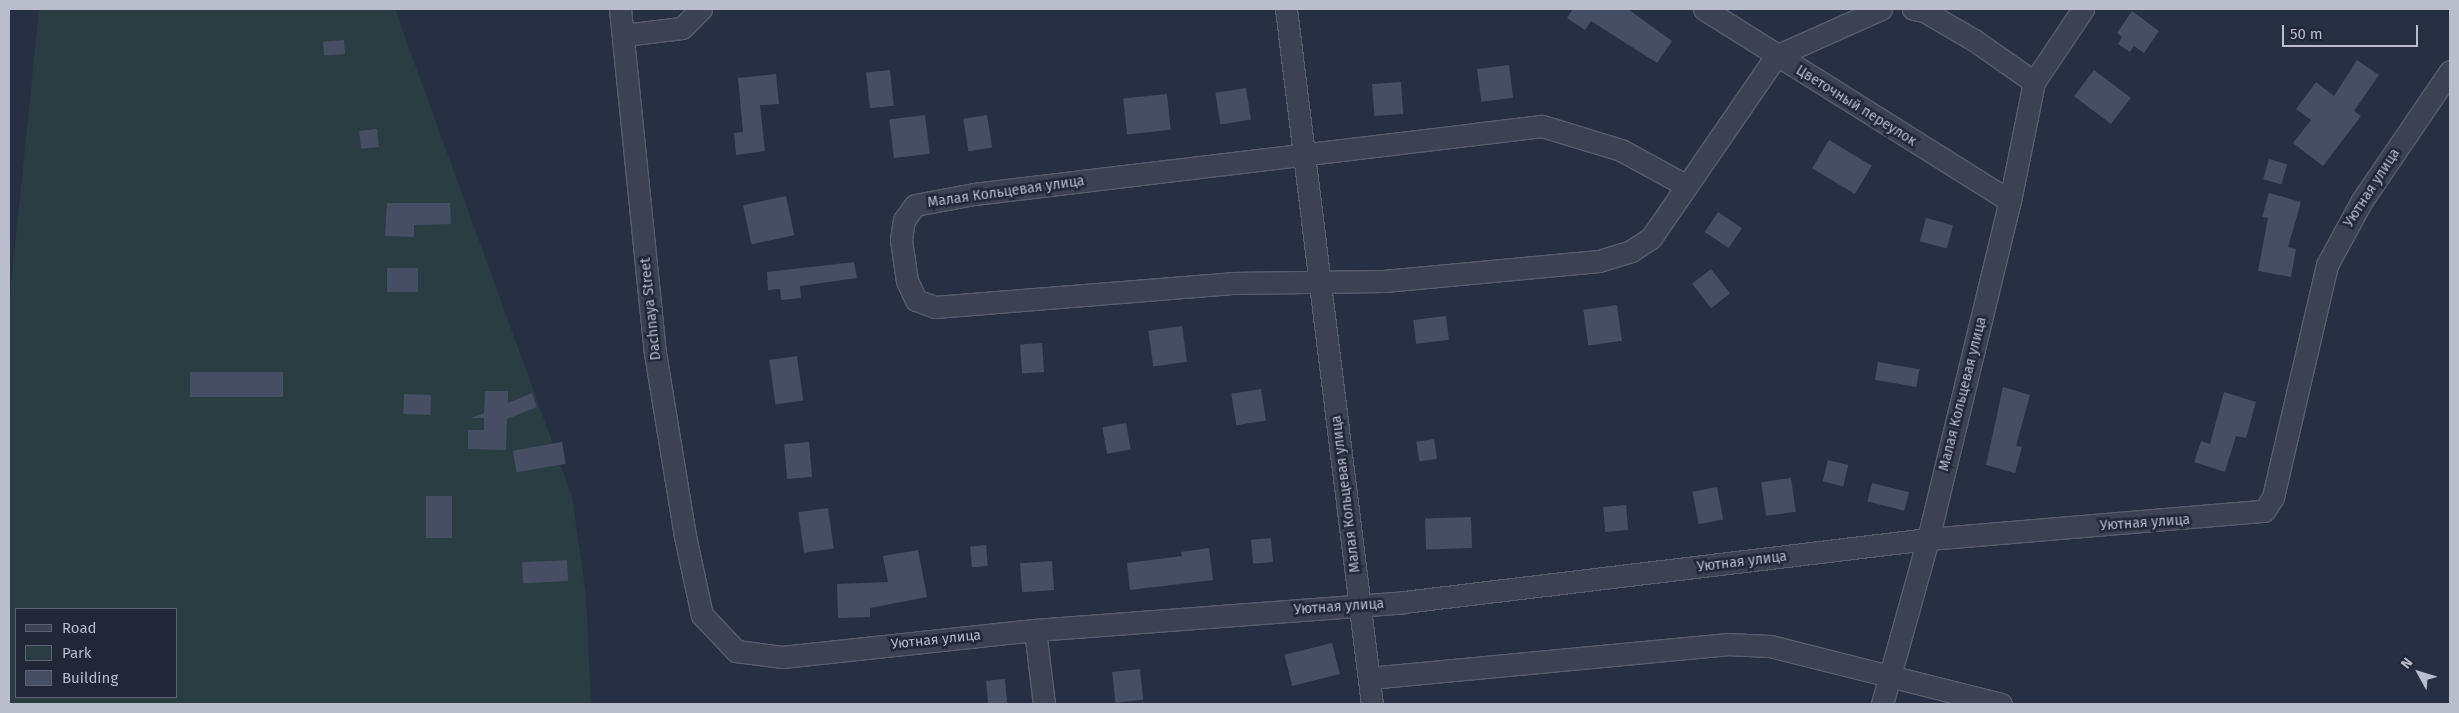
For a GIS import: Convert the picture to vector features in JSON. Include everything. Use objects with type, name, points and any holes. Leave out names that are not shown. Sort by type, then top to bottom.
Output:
[{"type":"street","name":"Dachnaya Street","points":[[620,9],[655,353],[685,536],[702,615],[736,651]]},
{"type":"street","points":[[624,35],[682,28],[701,9]]},
{"type":"street","name":"Малая Кольцевая улица","points":[[1286,9],[1372,704]]},
{"type":"street","name":"Цветочный переулок","points":[[1704,9],[1776,56],[2010,201]]},
{"type":"street","points":[[1776,56],[1881,9]]},
{"type":"street","points":[[1913,9],[1924,10],[1974,40],[2034,82]]},
{"type":"street","name":"Малая Кольцевая улица","points":[[1882,704],[1928,539],[2010,201],[2034,82],[2083,9]]},
{"type":"street","name":"Малая Кольцевая улица","points":[[1685,185],[1621,150],[1542,126],[915,205],[904,220],[901,240],[907,281],[916,300],[935,307],[1232,283],[1321,284],[1599,261],[1631,251],[1651,238],[1685,185],[1776,56]]},
{"type":"street","name":"Уютная улица","points":[[736,651],[782,657],[1035,630],[1359,606],[1928,539],[2264,511],[2273,497],[2326,265],[2361,202],[2450,71]]},
{"type":"street","points":[[1035,630],[1044,704]]},
{"type":"street","points":[[1368,678],[1726,644],[1770,646],[1888,678],[2001,704]]},
{"type":"green space","points":[[39,9],[395,9],[572,496],[586,594],[591,704],[9,704],[9,306]]},
{"type":"building","points":[[1573,9],[1628,9],[1672,41],[1657,63],[1591,21],[1585,30],[1567,18]]},
{"type":"building","points":[[2132,11],[2159,31],[2144,53],[2134,46],[2130,52],[2118,44],[2122,37],[2117,33]]},
{"type":"building","points":[[344,40],[345,54],[324,55],[323,41]]},
{"type":"building","points":[[2357,60],[2379,75],[2354,111],[2361,116],[2323,166],[2293,143],[2311,120],[2296,109],[2316,82],[2334,96]]},
{"type":"building","points":[[1509,65],[1513,98],[1481,102],[1477,69]]},
{"type":"building","points":[[890,70],[894,106],[870,108],[866,73]]},
{"type":"building","points":[[2094,70],[2131,98],[2111,124],[2074,96]]},
{"type":"building","points":[[776,74],[779,104],[760,105],[765,151],[736,155],[734,133],[743,132],[738,78]]},
{"type":"building","points":[[1401,82],[1403,114],[1374,116],[1372,84]]},
{"type":"building","points":[[1246,88],[1251,120],[1220,124],[1215,93]]},
{"type":"building","points":[[1167,94],[1171,130],[1127,134],[1123,99]]},
{"type":"building","points":[[925,115],[930,154],[894,158],[889,119]]},
{"type":"building","points":[[987,115],[992,148],[968,151],[963,119]]},
{"type":"building","points":[[377,129],[379,147],[361,149],[359,131]]},
{"type":"building","points":[[1829,140],[1872,166],[1855,194],[1812,168]]},
{"type":"building","points":[[2269,159],[2287,164],[2281,184],[2263,179]]},
{"type":"building","points":[[2269,193],[2301,202],[2288,247],[2296,249],[2291,277],[2258,271],[2268,218],[2262,217]]},
{"type":"building","points":[[786,196],[794,235],[751,244],[743,205]]},
{"type":"building","points":[[387,203],[450,203],[451,224],[414,225],[414,237],[385,236]]},
{"type":"building","points":[[1718,212],[1742,228],[1729,248],[1705,232]]},
{"type":"building","points":[[1926,218],[1953,225],[1947,248],[1920,241]]},
{"type":"building","points":[[854,262],[857,278],[800,286],[801,298],[781,300],[780,289],[768,290],[767,272]]},
{"type":"building","points":[[387,268],[418,268],[418,292],[387,292]]},
{"type":"building","points":[[1711,269],[1730,293],[1711,308],[1692,284]]},
{"type":"building","points":[[1617,305],[1622,341],[1588,345],[1583,310]]},
{"type":"building","points":[[1446,316],[1449,340],[1416,344],[1413,320]]},
{"type":"building","points":[[1182,326],[1187,362],[1153,366],[1148,331]]},
{"type":"building","points":[[1042,343],[1044,372],[1022,373],[1020,345]]},
{"type":"building","points":[[797,356],[803,401],[776,404],[769,360]]},
{"type":"building","points":[[1878,362],[1919,369],[1916,387],[1875,380]]},
{"type":"building","points":[[190,372],[283,372],[283,397],[190,397]]},
{"type":"building","points":[[2003,387],[2030,395],[2016,446],[2022,447],[2015,473],[1986,465]]},
{"type":"building","points":[[1261,389],[1266,421],[1236,425],[1231,394]]},
{"type":"building","points":[[485,391],[508,391],[508,403],[532,393],[537,407],[507,419],[506,450],[468,449],[468,430],[484,430],[484,418],[471,418],[484,413]]},
{"type":"building","points":[[2224,392],[2256,402],[2246,438],[2236,436],[2225,472],[2194,462],[2201,441],[2210,444]]},
{"type":"building","points":[[404,394],[431,395],[430,415],[403,414]]},
{"type":"building","points":[[1126,423],[1131,450],[1107,454],[1102,427]]},
{"type":"building","points":[[1434,439],[1437,459],[1419,462],[1416,442]]},
{"type":"building","points":[[562,442],[566,464],[517,472],[513,451]]},
{"type":"building","points":[[809,442],[812,477],[787,479],[784,444]]},
{"type":"building","points":[[1828,460],[1848,465],[1843,486],[1823,481]]},
{"type":"building","points":[[1791,478],[1796,512],[1766,516],[1761,482]]},
{"type":"building","points":[[1872,483],[1909,492],[1904,511],[1867,501]]},
{"type":"building","points":[[1717,487],[1723,519],[1699,524],[1692,492]]},
{"type":"building","points":[[426,496],[452,496],[452,538],[426,538]]},
{"type":"building","points":[[1626,505],[1628,530],[1605,532],[1603,507]]},
{"type":"building","points":[[828,508],[834,549],[804,553],[798,512]]},
{"type":"building","points":[[1471,517],[1472,548],[1426,550],[1425,519]]},
{"type":"building","points":[[1271,538],[1273,562],[1253,564],[1251,540]]},
{"type":"building","points":[[986,545],[988,566],[972,567],[970,546]]},
{"type":"building","points":[[1209,548],[1213,580],[1130,590],[1127,563],[1182,556],[1181,552]]},
{"type":"building","points":[[918,550],[927,597],[870,608],[870,617],[838,618],[837,584],[888,582],[883,556]]},
{"type":"building","points":[[567,560],[568,581],[523,583],[522,562]]},
{"type":"building","points":[[1052,561],[1054,590],[1022,592],[1020,563]]},
{"type":"building","points":[[1332,643],[1340,674],[1292,686],[1284,655]]},
{"type":"building","points":[[1140,669],[1143,700],[1115,703],[1112,672]]},
{"type":"building","points":[[1005,679],[1007,704],[988,704],[986,681]]}]
